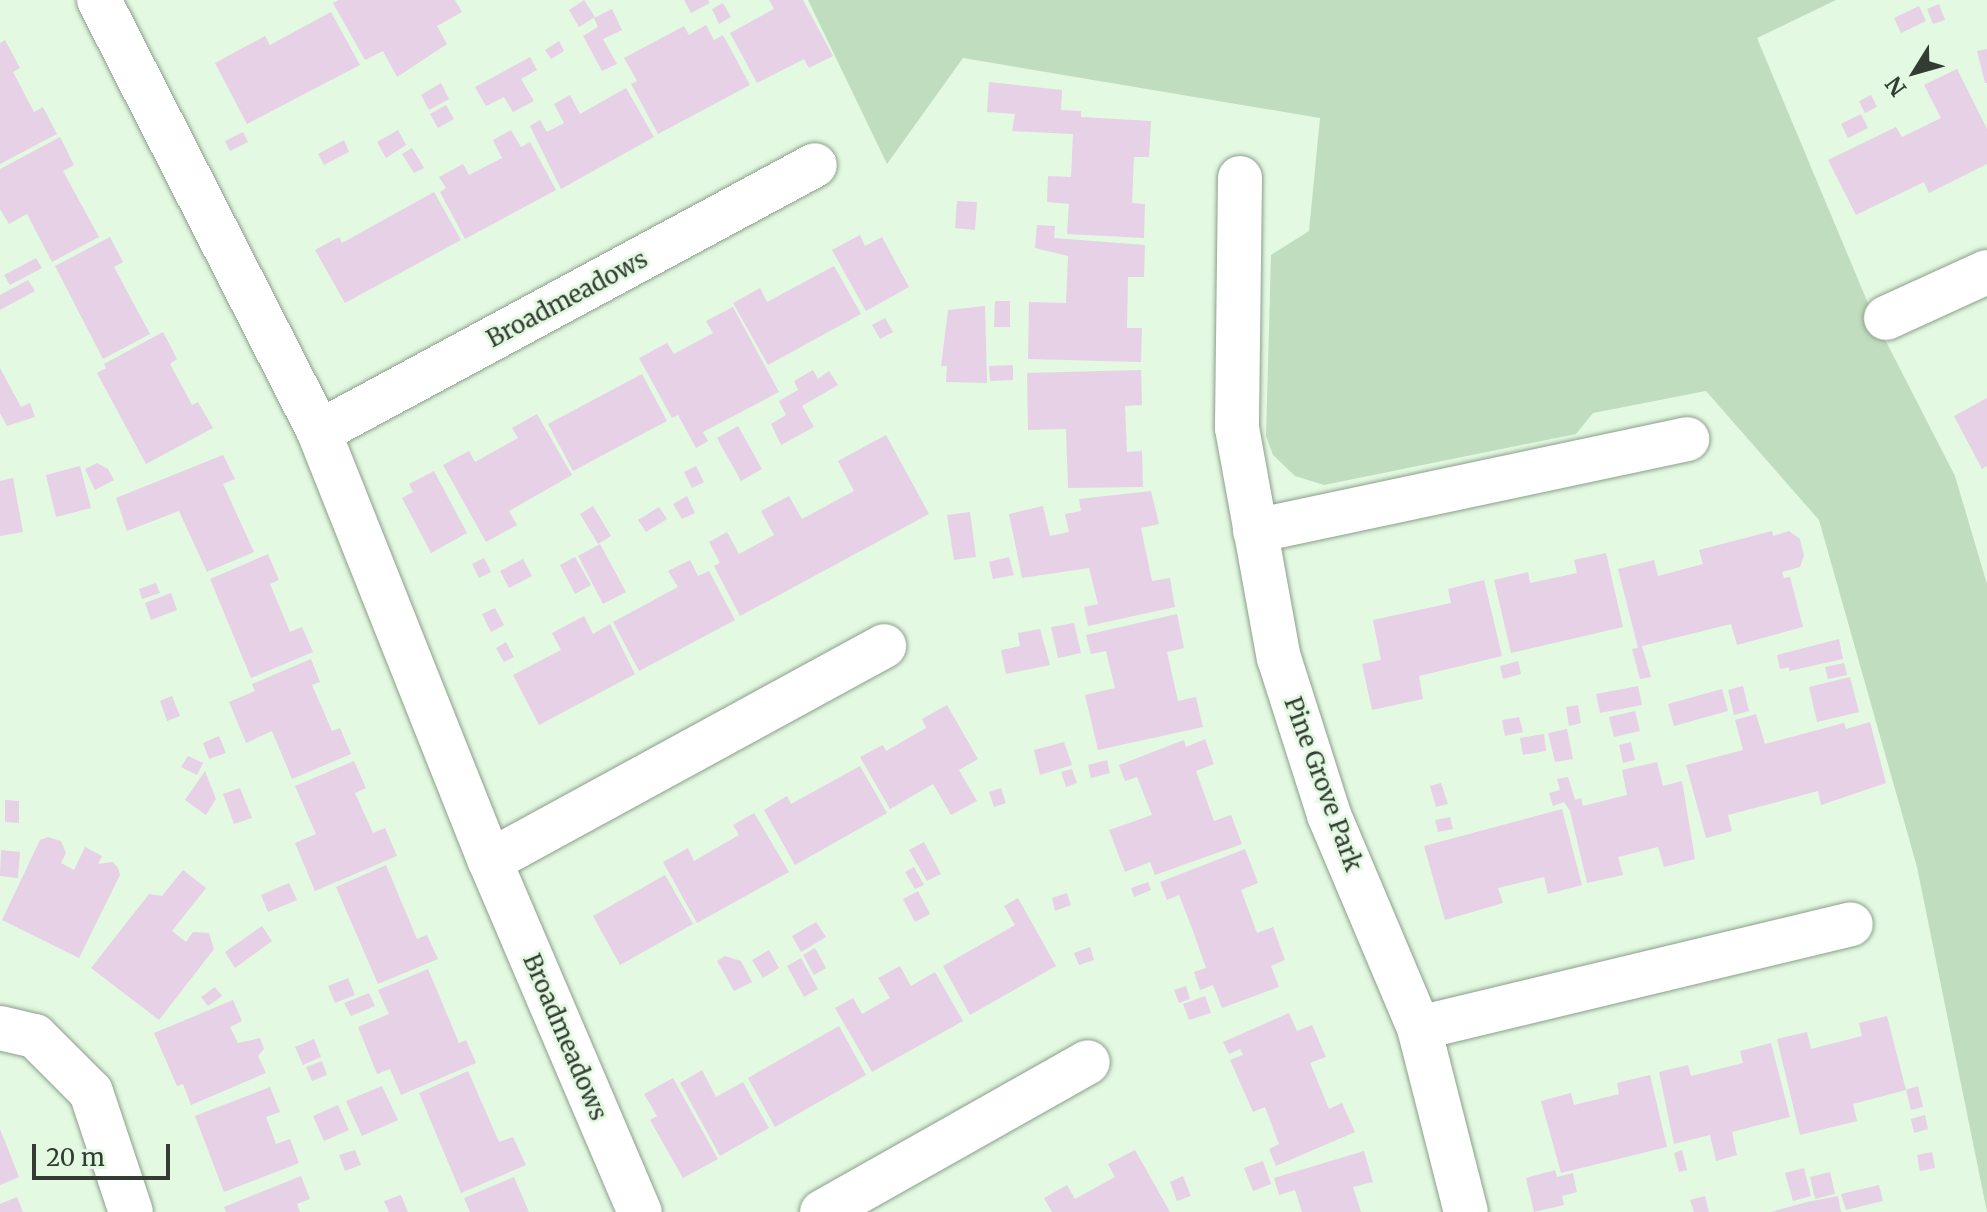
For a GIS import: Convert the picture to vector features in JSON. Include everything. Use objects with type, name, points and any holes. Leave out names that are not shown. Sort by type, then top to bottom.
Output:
[{"type":"street","name":"Broadmeadows","points":[[105,2],[319,432],[490,861],[640,1212]]},
{"type":"street","name":"Broadmeadows","points":[[319,432],[815,165]]},
{"type":"street","name":"Pine Grove Park","points":[[1240,178],[1237,428],[1279,658],[1329,815],[1419,1028],[1466,1212]]},
{"type":"street","points":[[1886,318],[1987,272]]},
{"type":"street","points":[[1255,531],[1687,439]]},
{"type":"street","points":[[490,861],[884,646]]},
{"type":"street","points":[[1419,1028],[1851,924]]},
{"type":"street","points":[[0,1028],[35,1036],[91,1092],[131,1212]]},
{"type":"street","points":[[822,1212],[1088,1062]]},
{"type":"green space","points":[[808,0],[1836,0],[1757,38],[1875,320],[1955,476],[1987,584],[1987,1212],[1917,867],[1819,520],[1706,391],[1593,413],[1576,434],[1324,485],[1295,476],[1273,455],[1266,436],[1271,255],[1309,231],[1320,118],[963,58],[887,164]]},
{"type":"building","points":[[338,0],[455,0],[462,12],[437,26],[447,44],[397,77],[383,51],[365,60],[333,3]]},
{"type":"building","points":[[584,0],[595,17],[579,27],[569,10]]},
{"type":"building","points":[[684,0],[708,0],[710,3],[691,13]]},
{"type":"building","points":[[769,0],[803,0],[833,56],[809,68],[804,59],[757,83],[730,33],[774,9]]},
{"type":"building","points":[[723,3],[731,17],[719,24],[712,9]]},
{"type":"building","points":[[1939,4],[1945,20],[1933,24],[1927,9]]},
{"type":"building","points":[[1919,6],[1926,21],[1901,33],[1894,18]]},
{"type":"building","points":[[612,9],[622,30],[603,39],[617,64],[602,71],[583,36],[598,27],[594,18]]},
{"type":"building","points":[[331,12],[360,65],[247,124],[215,63],[265,36],[270,45]]},
{"type":"building","points":[[706,25],[714,40],[723,35],[750,85],[658,134],[631,84],[637,81],[624,58],[684,26],[689,35]]},
{"type":"building","points":[[5,40],[20,68],[13,72],[34,112],[43,107],[57,134],[0,164],[0,43]]},
{"type":"building","points":[[559,41],[564,51],[551,59],[545,50]]},
{"type":"building","points":[[1987,49],[1987,83],[1985,83],[1977,51]]},
{"type":"building","points":[[530,57],[537,70],[521,79],[534,101],[513,112],[504,97],[486,106],[475,87]]},
{"type":"building","points":[[1957,69],[1987,129],[1987,164],[1929,193],[1924,182],[1856,215],[1828,160],[1896,127],[1902,137],[1941,118],[1924,85]]},
{"type":"building","points":[[989,82],[1062,90],[1061,110],[1081,111],[1081,117],[1151,121],[1149,157],[1134,157],[1132,203],[1145,204],[1144,238],[1067,234],[1069,204],[1047,202],[1048,176],[1071,177],[1073,134],[1012,131],[1015,114],[987,112]]},
{"type":"building","points":[[441,83],[449,99],[429,110],[421,95]]},
{"type":"building","points":[[626,88],[654,137],[561,189],[530,126],[540,120],[547,132],[564,123],[554,104],[570,95],[580,114]]},
{"type":"building","points":[[1871,95],[1877,107],[1865,113],[1859,101]]},
{"type":"building","points":[[446,105],[454,119],[438,128],[430,114]]},
{"type":"building","points":[[1861,114],[1868,128],[1848,138],[1841,124]]},
{"type":"building","points":[[398,130],[406,145],[386,158],[377,142]]},
{"type":"building","points":[[511,130],[521,147],[530,142],[556,190],[465,239],[440,192],[446,188],[439,177],[463,164],[469,175],[502,158],[493,140]]},
{"type":"building","points":[[243,132],[248,142],[230,151],[225,141]]},
{"type":"building","points":[[60,137],[74,165],[63,171],[99,237],[52,262],[27,214],[9,224],[0,209],[0,169]]},
{"type":"building","points":[[344,140],[349,152],[324,165],[318,154]]},
{"type":"building","points":[[412,148],[424,168],[414,173],[402,154]]},
{"type":"building","points":[[434,192],[461,240],[345,303],[315,250],[339,237],[342,243]]},
{"type":"building","points":[[957,201],[977,202],[975,230],[955,228]]},
{"type":"building","points":[[1037,225],[1055,226],[1054,238],[1145,245],[1144,277],[1128,277],[1127,328],[1142,328],[1141,362],[1028,359],[1029,302],[1066,303],[1068,256],[1035,248]]},
{"type":"building","points":[[860,235],[865,246],[882,237],[909,287],[866,311],[832,250]]},
{"type":"building","points":[[110,237],[123,262],[114,267],[150,334],[103,359],[55,266]]},
{"type":"building","points":[[36,258],[42,268],[10,285],[4,275]]},
{"type":"building","points":[[834,266],[861,314],[768,365],[733,303],[760,288],[767,302]]},
{"type":"building","points":[[28,280],[35,291],[0,310],[0,295]]},
{"type":"building","points":[[995,301],[1010,301],[1010,327],[994,327]]},
{"type":"building","points":[[985,306],[987,383],[946,382],[947,366],[941,366],[948,310]]},
{"type":"building","points":[[733,307],[779,392],[703,432],[708,441],[696,448],[678,415],[672,418],[639,358],[667,343],[674,354],[713,333],[706,321]]},
{"type":"building","points":[[885,318],[893,332],[880,339],[872,325]]},
{"type":"building","points":[[163,332],[177,359],[170,364],[192,405],[198,402],[213,428],[146,464],[97,373],[106,368],[104,364]]},
{"type":"building","points":[[1013,365],[1013,380],[990,381],[989,366]]},
{"type":"building","points":[[0,368],[21,407],[30,403],[35,417],[7,426],[0,413]]},
{"type":"building","points":[[813,370],[818,379],[829,371],[838,385],[802,406],[814,427],[781,445],[771,424],[786,415],[779,401],[798,390],[794,381]]},
{"type":"building","points":[[1141,370],[1142,405],[1125,406],[1127,452],[1142,451],[1143,487],[1068,488],[1066,429],[1028,430],[1027,373]]},
{"type":"building","points":[[642,374],[667,421],[573,471],[548,424]]},
{"type":"building","points":[[1987,398],[1987,466],[1982,469],[1954,416]]},
{"type":"building","points":[[537,414],[572,475],[509,511],[517,525],[486,542],[443,465],[469,451],[475,462],[518,438],[512,428]]},
{"type":"building","points":[[738,426],[762,469],[741,481],[717,438]]},
{"type":"building","points":[[886,435],[929,514],[740,616],[714,566],[720,563],[709,542],[727,532],[739,554],[774,535],[761,511],[789,496],[802,519],[854,491],[838,461]]},
{"type":"building","points":[[223,455],[235,479],[223,484],[254,552],[207,572],[179,511],[127,531],[116,498]]},
{"type":"building","points":[[97,463],[108,469],[114,480],[95,490],[85,469]]},
{"type":"building","points":[[80,466],[91,508],[56,517],[46,475]]},
{"type":"building","points":[[696,466],[704,482],[692,488],[684,472]]},
{"type":"building","points":[[434,471],[467,533],[431,553],[402,498],[413,492],[409,484]]},
{"type":"building","points":[[13,478],[23,532],[0,536],[0,481]]},
{"type":"building","points":[[1151,491],[1159,524],[1141,528],[1152,581],[1170,578],[1175,607],[1088,626],[1084,607],[1098,604],[1089,568],[1022,578],[1009,514],[1043,506],[1050,536],[1069,532],[1065,514],[1081,511],[1079,499]]},
{"type":"building","points":[[687,496],[695,513],[682,519],[673,504]]},
{"type":"building","points":[[593,506],[611,536],[598,544],[580,514]]},
{"type":"building","points":[[659,507],[667,519],[646,532],[638,520]]},
{"type":"building","points":[[970,512],[976,557],[954,560],[947,515]]},
{"type":"building","points":[[1772,531],[1773,536],[1789,531],[1800,539],[1804,556],[1800,567],[1782,572],[1784,578],[1790,577],[1803,627],[1737,645],[1731,624],[1642,646],[1651,677],[1640,679],[1632,649],[1638,648],[1618,569],[1654,560],[1658,576],[1703,564],[1699,550]]},
{"type":"building","points":[[600,544],[626,592],[603,604],[578,556]]},
{"type":"building","points":[[1606,553],[1623,627],[1511,653],[1494,580],[1528,572],[1530,583],[1577,573],[1574,560]]},
{"type":"building","points":[[268,554],[279,580],[270,584],[290,632],[302,627],[313,652],[251,678],[210,579]]},
{"type":"building","points":[[575,557],[591,585],[575,594],[560,565]]},
{"type":"building","points":[[1009,557],[1014,575],[993,579],[989,562]]},
{"type":"building","points":[[484,558],[491,572],[479,578],[472,564]]},
{"type":"building","points":[[523,559],[532,576],[509,588],[500,571]]},
{"type":"building","points":[[690,560],[698,576],[709,571],[735,620],[639,671],[613,622],[678,587],[668,571]]},
{"type":"building","points":[[1484,580],[1502,656],[1419,676],[1423,699],[1372,710],[1362,664],[1381,660],[1373,620],[1451,603],[1448,589]]},
{"type":"building","points":[[156,583],[160,593],[142,599],[139,589]]},
{"type":"building","points":[[171,593],[177,610],[151,620],[145,603]]},
{"type":"building","points":[[495,608],[504,625],[491,632],[482,614]]},
{"type":"building","points":[[1177,614],[1184,648],[1167,652],[1178,701],[1196,697],[1203,727],[1098,750],[1085,695],[1115,688],[1106,651],[1091,654],[1086,635]]},
{"type":"building","points":[[584,616],[593,634],[610,624],[635,674],[539,725],[513,675],[561,650],[552,633]]},
{"type":"building","points":[[1074,623],[1081,653],[1058,658],[1051,627]]},
{"type":"building","points":[[1040,629],[1050,665],[1006,674],[1001,650],[1020,646],[1018,633]]},
{"type":"building","points":[[1839,639],[1843,659],[1789,671],[1789,667],[1780,669],[1777,655]]},
{"type":"building","points":[[506,642],[514,657],[504,662],[496,648]]},
{"type":"building","points":[[311,659],[320,682],[312,685],[332,731],[340,728],[351,754],[292,779],[272,731],[246,743],[229,702],[255,691],[252,684]]},
{"type":"building","points":[[1518,661],[1521,674],[1503,679],[1500,666]]},
{"type":"building","points":[[1844,663],[1847,675],[1828,679],[1825,667]]},
{"type":"building","points":[[1850,677],[1859,712],[1817,722],[1809,687]]},
{"type":"building","points":[[1638,686],[1642,705],[1600,713],[1596,694]]},
{"type":"building","points":[[1743,686],[1749,711],[1734,715],[1728,690]]},
{"type":"building","points":[[1722,689],[1728,711],[1674,726],[1668,704]]},
{"type":"building","points":[[172,696],[180,716],[167,721],[160,701]]},
{"type":"building","points":[[947,705],[978,759],[959,770],[977,801],[951,815],[933,784],[890,809],[860,757],[883,745],[886,751],[926,728],[922,719]]},
{"type":"building","points":[[1578,705],[1581,723],[1569,726],[1566,707]]},
{"type":"building","points":[[1635,711],[1640,731],[1614,737],[1609,717]]},
{"type":"building","points":[[1756,714],[1765,744],[1844,723],[1846,729],[1870,722],[1886,783],[1821,805],[1818,791],[1728,815],[1732,831],[1706,838],[1686,765],[1743,750],[1735,720]]},
{"type":"building","points":[[1519,717],[1523,732],[1505,736],[1502,720]]},
{"type":"building","points":[[1567,729],[1573,759],[1555,762],[1548,733]]},
{"type":"building","points":[[1544,734],[1546,751],[1523,755],[1520,738]]},
{"type":"building","points":[[219,736],[226,753],[209,759],[203,743]]},
{"type":"building","points":[[1205,739],[1214,764],[1196,771],[1214,821],[1231,815],[1242,844],[1155,875],[1150,862],[1125,872],[1109,830],[1152,815],[1137,777],[1125,781],[1119,765],[1184,740],[1186,747]]},
{"type":"building","points":[[1064,742],[1072,765],[1040,775],[1034,750]]},
{"type":"building","points":[[1631,742],[1635,760],[1623,763],[1619,745]]},
{"type":"building","points":[[188,756],[203,763],[197,775],[181,767]]},
{"type":"building","points":[[1107,760],[1110,773],[1091,778],[1088,765]]},
{"type":"building","points":[[354,761],[366,788],[355,793],[373,833],[385,828],[397,856],[315,891],[295,843],[316,834],[295,786]]},
{"type":"building","points":[[1657,762],[1663,786],[1682,781],[1695,859],[1664,867],[1658,847],[1618,857],[1623,875],[1587,883],[1570,811],[1564,802],[1553,806],[1549,793],[1560,790],[1557,779],[1568,777],[1575,800],[1581,798],[1583,806],[1627,795],[1622,770]]},
{"type":"building","points":[[860,766],[887,813],[795,865],[764,810],[787,796],[791,804]]},
{"type":"building","points":[[1072,769],[1077,783],[1066,787],[1061,772]]},
{"type":"building","points":[[205,771],[216,799],[206,815],[185,800]]},
{"type":"building","points":[[1441,783],[1448,804],[1436,807],[1430,786]]},
{"type":"building","points":[[240,788],[252,818],[234,824],[223,794]]},
{"type":"building","points":[[1001,788],[1006,803],[994,807],[989,792]]},
{"type":"building","points":[[5,800],[19,801],[19,823],[5,822]]},
{"type":"building","points":[[1562,809],[1582,885],[1548,894],[1544,877],[1498,888],[1503,903],[1445,920],[1424,846]]},
{"type":"building","points":[[754,813],[789,872],[697,923],[663,862],[688,848],[694,861],[739,835],[733,825]]},
{"type":"building","points":[[1450,817],[1453,829],[1438,832],[1435,820]]},
{"type":"building","points":[[48,837],[61,841],[66,853],[61,863],[74,870],[85,847],[102,856],[98,864],[113,862],[120,875],[79,958],[2,920],[40,840]]},
{"type":"building","points":[[924,842],[941,874],[927,881],[909,850]]},
{"type":"building","points":[[1245,849],[1258,883],[1241,890],[1257,933],[1273,927],[1285,960],[1271,966],[1279,987],[1222,1008],[1213,985],[1200,990],[1194,972],[1206,968],[1193,931],[1179,895],[1167,900],[1160,882]]},
{"type":"building","points":[[1,850],[20,852],[18,878],[0,876]]},
{"type":"building","points":[[386,865],[417,939],[427,935],[438,959],[378,984],[336,887]]},
{"type":"building","points":[[914,867],[924,885],[915,889],[905,872]]},
{"type":"building","points":[[183,870],[206,888],[172,931],[186,942],[193,932],[209,933],[214,949],[159,1020],[91,968],[149,894],[162,896]]},
{"type":"building","points":[[665,875],[693,924],[620,965],[593,916]]},
{"type":"building","points":[[1148,882],[1151,890],[1134,897],[1131,888]]},
{"type":"building","points":[[289,883],[297,900],[268,912],[261,895]]},
{"type":"building","points":[[918,891],[930,914],[915,922],[903,899]]},
{"type":"building","points":[[1067,893],[1071,905],[1055,911],[1052,898]]},
{"type":"building","points":[[1018,898],[1056,966],[970,1015],[943,966],[1015,925],[1004,906]]},
{"type":"building","points":[[816,922],[826,937],[801,952],[792,936]]},
{"type":"building","points":[[262,926],[272,941],[235,968],[225,952]]},
{"type":"building","points":[[1090,947],[1094,960],[1079,965],[1074,953]]},
{"type":"building","points":[[815,948],[826,968],[814,975],[803,955]]},
{"type":"building","points":[[769,950],[779,968],[763,978],[752,960]]},
{"type":"building","points":[[725,956],[741,961],[752,982],[734,991],[717,961]]},
{"type":"building","points":[[801,958],[818,989],[804,997],[787,966]]},
{"type":"building","points":[[900,966],[911,986],[935,972],[963,1021],[872,1072],[835,1008],[853,998],[862,1014],[890,998],[878,978]]},
{"type":"building","points":[[428,969],[459,1043],[466,1040],[476,1063],[401,1095],[390,1069],[377,1074],[358,1027],[389,1014],[378,990]]},
{"type":"building","points":[[348,978],[355,995],[335,1003],[328,986]]},
{"type":"building","points":[[1186,986],[1190,999],[1179,1003],[1174,990]]},
{"type":"building","points":[[215,987],[222,996],[208,1006],[201,997]]},
{"type":"building","points":[[369,993],[375,1006],[351,1016],[344,1003]]},
{"type":"building","points":[[1205,996],[1211,1013],[1189,1020],[1183,1004]]},
{"type":"building","points":[[233,1000],[242,1021],[230,1027],[238,1043],[260,1038],[264,1049],[258,1056],[266,1073],[191,1105],[183,1084],[177,1086],[154,1033]]},
{"type":"building","points":[[1289,1013],[1297,1031],[1312,1025],[1326,1057],[1310,1063],[1329,1109],[1342,1103],[1355,1132],[1276,1166],[1269,1149],[1279,1144],[1265,1107],[1253,1112],[1230,1060],[1243,1055],[1240,1049],[1229,1054],[1223,1042]]},
{"type":"building","points":[[1887,1016],[1906,1090],[1853,1104],[1857,1121],[1800,1135],[1777,1039],[1807,1032],[1811,1049],[1862,1036],[1859,1023]]},
{"type":"building","points":[[839,1026],[866,1075],[775,1127],[748,1078]]},
{"type":"building","points":[[314,1039],[321,1057],[303,1065],[295,1047]]},
{"type":"building","points":[[1771,1043],[1790,1117],[1732,1132],[1737,1155],[1716,1161],[1710,1135],[1674,1144],[1659,1072],[1688,1065],[1691,1076],[1743,1063],[1740,1051]]},
{"type":"building","points":[[322,1061],[327,1075],[312,1081],[306,1067]]},
{"type":"building","points":[[702,1070],[716,1097],[743,1082],[769,1128],[720,1156],[680,1083]]},
{"type":"building","points":[[468,1071],[499,1142],[513,1137],[526,1165],[461,1193],[419,1093]]},
{"type":"building","points":[[1650,1075],[1667,1147],[1561,1173],[1541,1101],[1571,1093],[1574,1105],[1619,1094],[1617,1083]]},
{"type":"building","points":[[673,1078],[718,1159],[683,1178],[650,1120],[657,1116],[644,1094]]},
{"type":"building","points":[[382,1086],[398,1120],[362,1136],[346,1101]]},
{"type":"building","points":[[1918,1086],[1923,1107],[1911,1110],[1906,1090]]},
{"type":"building","points":[[270,1087],[280,1112],[266,1117],[276,1144],[290,1139],[299,1163],[224,1192],[195,1116]]},
{"type":"building","points":[[338,1105],[349,1130],[324,1141],[313,1116]]},
{"type":"building","points":[[1925,1115],[1928,1129],[1914,1133],[1911,1119]]},
{"type":"building","points":[[0,1129],[19,1177],[0,1185]]},
{"type":"building","points":[[355,1150],[361,1165],[345,1171],[339,1155]]},
{"type":"building","points":[[1135,1150],[1170,1212],[1052,1212],[1044,1198],[1067,1185],[1075,1199],[1115,1177],[1108,1164]]},
{"type":"building","points":[[1682,1150],[1687,1170],[1679,1172],[1674,1153]]},
{"type":"building","points":[[1364,1151],[1373,1182],[1353,1187],[1361,1212],[1302,1212],[1295,1190],[1279,1195],[1274,1178]]},
{"type":"building","points":[[1932,1152],[1935,1168],[1920,1171],[1917,1155]]},
{"type":"building","points":[[1263,1161],[1271,1184],[1253,1191],[1244,1168]]},
{"type":"building","points":[[1804,1168],[1811,1196],[1793,1201],[1785,1173]]},
{"type":"building","points":[[1555,1170],[1557,1177],[1573,1173],[1577,1192],[1562,1196],[1564,1205],[1534,1212],[1526,1178]]},
{"type":"building","points":[[1830,1172],[1835,1194],[1815,1199],[1810,1177]]},
{"type":"building","points":[[301,1176],[310,1199],[297,1204],[300,1212],[226,1212],[224,1207]]},
{"type":"building","points":[[1183,1176],[1191,1196],[1177,1201],[1170,1182]]},
{"type":"building","points":[[514,1177],[529,1212],[470,1212],[464,1198]]},
{"type":"building","points":[[1879,1185],[1883,1201],[1846,1210],[1841,1194]]},
{"type":"building","points":[[401,1195],[408,1212],[389,1212],[384,1201]]},
{"type":"building","points":[[1705,1196],[1709,1212],[1694,1212],[1690,1200]]},
{"type":"building","points":[[1838,1196],[1841,1212],[1771,1212],[1807,1202]]},
{"type":"building","points":[[17,1197],[23,1212],[0,1212],[0,1204]]}]
